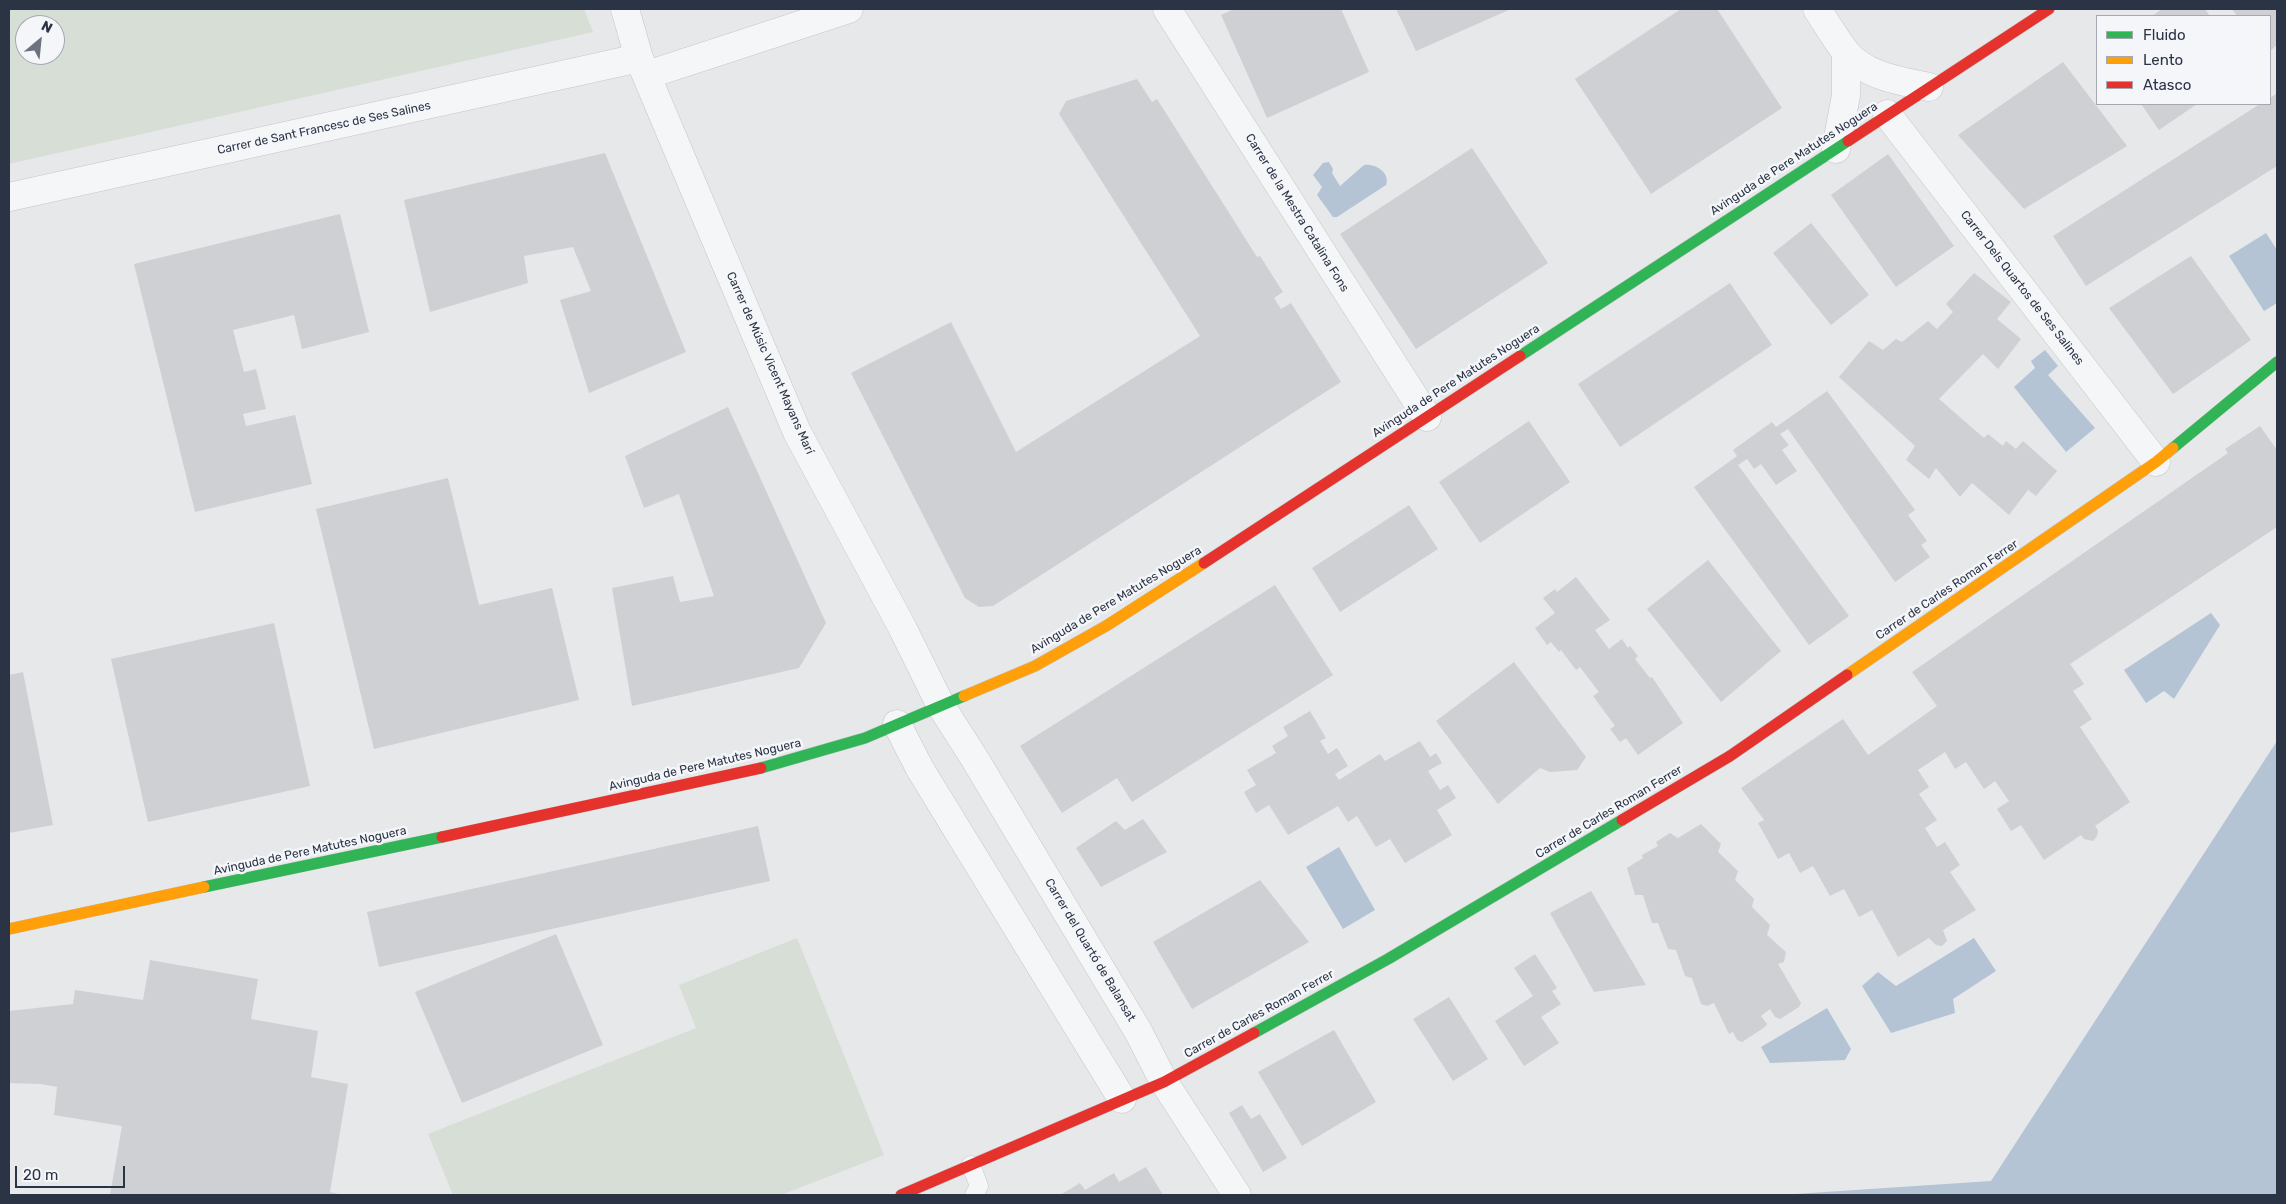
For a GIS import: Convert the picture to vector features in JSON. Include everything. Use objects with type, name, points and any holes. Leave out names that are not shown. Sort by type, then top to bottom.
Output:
[{"type":"street","name":"Carrer de Músic Vicent Mayans Marí","points":[[625,9],[643,66],[797,432],[902,627],[941,706]]},
{"type":"street","name":"Carrer de Sant Francesc de Ses Salines","points":[[9,197],[643,66],[848,9]]},
{"type":"street","name":"Carrer de la Mestra Catalina Fons","points":[[1167,9],[1427,416]]},
{"type":"street","points":[[1817,9],[1846,53],[1862,66],[1881,76],[1929,87]]},
{"type":"street","name":"Avinguda de Pere Matutes Noguera","points":[[9,930],[754,770],[842,746],[1035,666],[1106,626],[2050,9]]},
{"type":"street","points":[[1836,149],[1846,96],[1846,53]]},
{"type":"street","name":"Carrer Dels Quartos de Ses Salines","points":[[1887,114],[2156,462]]},
{"type":"street","name":"Carrer de Carles Roman Ferrer","points":[[901,1195],[1164,1082],[1388,959],[1730,756],[2156,462],[2277,362]]},
{"type":"street","name":"Carrer del Quartó de Balansat","points":[[941,706],[1138,1031],[1164,1082],[1237,1195]]},
{"type":"street","points":[[897,724],[920,769],[1122,1099]]},
{"type":"lane","points":[[971,1165],[979,1186],[974,1195]]},
{"type":"shaded area","points":[[9,9],[584,9],[593,32],[9,164]]},
{"type":"shaded area","points":[[797,938],[884,1155],[781,1195],[453,1195],[428,1134],[696,1028],[679,985]]},
{"type":"water","points":[[1329,162],[1333,169],[1332,173],[1340,186],[1364,165],[1377,167],[1381,170],[1386,177],[1386,185],[1337,217],[1333,217],[1317,195],[1322,187],[1313,175],[1323,163]]},
{"type":"water","points":[[2266,233],[2277,250],[2277,303],[2264,311],[2229,256]]},
{"type":"water","points":[[2045,350],[2058,366],[2048,375],[2095,428],[2066,452],[2014,387],[2035,368],[2031,361]]},
{"type":"water","points":[[2211,613],[2220,625],[2174,699],[2164,691],[2146,703],[2124,670]]},
{"type":"water","points":[[2277,741],[2277,1195],[1780,1195],[1991,1181]]},
{"type":"water","points":[[1339,847],[1375,910],[1343,929],[1306,867]]},
{"type":"water","points":[[1974,938],[1996,971],[1953,999],[1955,1013],[1891,1033],[1862,986],[1878,972],[1896,986]]},
{"type":"water","points":[[1827,1008],[1851,1049],[1845,1060],[1770,1063],[1761,1047]]},
{"type":"building","points":[[1234,9],[1341,9],[1369,72],[1267,118],[1221,15]]},
{"type":"building","points":[[1396,9],[1511,9],[1416,51]]},
{"type":"building","points":[[1681,9],[1717,9],[1782,108],[1651,194],[1575,79]]},
{"type":"building","points":[[2162,9],[2205,9],[2209,15],[2153,15]]},
{"type":"building","points":[[2232,9],[2277,9],[2277,45],[2271,50],[2271,15],[2236,15]]},
{"type":"building","points":[[2063,62],[2127,146],[2024,209],[1958,135]]},
{"type":"building","points":[[1137,79],[1152,102],[1157,99],[1257,257],[1260,256],[1283,292],[1274,298],[1281,309],[1291,303],[1341,382],[993,606],[979,607],[965,598],[851,373],[951,322],[1016,452],[1200,336],[1059,114],[1066,101]]},
{"type":"building","points":[[2277,93],[2277,166],[2086,286],[2053,236],[2258,105],[2271,105],[2271,97]]},
{"type":"building","points":[[2142,105],[2196,105],[2159,130]]},
{"type":"building","points":[[1472,148],[1548,263],[1416,349],[1340,234]]},
{"type":"building","points":[[605,153],[686,352],[589,393],[560,300],[591,291],[573,247],[524,256],[528,283],[430,312],[404,200]]},
{"type":"building","points":[[1888,154],[1954,246],[1896,287],[1831,195]]},
{"type":"building","points":[[340,214],[369,332],[302,349],[294,315],[233,330],[244,372],[256,369],[266,409],[243,414],[246,426],[295,415],[312,484],[195,512],[134,264]]},
{"type":"building","points":[[1811,223],[1869,295],[1831,325],[1773,253]]},
{"type":"building","points":[[2191,256],[2251,340],[2173,394],[2109,308]]},
{"type":"building","points":[[1974,273],[2011,302],[1997,319],[2021,339],[1998,369],[1983,354],[1939,399],[1984,438],[1988,434],[2003,446],[2006,441],[2016,449],[2023,441],[2057,471],[2036,496],[2028,490],[2009,515],[1972,483],[1960,497],[1936,468],[1929,479],[1906,460],[1915,446],[1839,377],[1869,341],[1883,350],[1896,339],[1902,342],[1928,321],[1937,329],[1953,312],[1946,304]]},
{"type":"building","points":[[1730,283],[1772,345],[1620,447],[1578,384]]},
{"type":"building","points":[[1827,391],[1915,510],[1908,515],[1927,541],[1921,545],[1930,557],[1895,582],[1788,429],[1780,434],[1789,445],[1782,450],[1797,471],[1776,485],[1761,464],[1754,469],[1747,459],[1738,465],[1849,616],[1809,645],[1694,487],[1737,456],[1733,450],[1772,422],[1776,427]]},
{"type":"building","points":[[728,407],[826,623],[799,668],[632,706],[612,588],[673,576],[680,602],[714,596],[679,494],[644,508],[625,456]]},
{"type":"building","points":[[1529,421],[1570,482],[1480,543],[1439,482]]},
{"type":"building","points":[[2260,426],[2277,450],[2277,527],[2070,664],[2084,684],[2073,691],[2092,719],[2080,727],[2130,802],[2095,826],[2098,830],[2097,836],[2093,841],[2084,839],[2081,835],[2044,860],[2021,825],[2011,831],[1997,809],[2009,801],[1995,781],[1984,789],[1966,762],[1955,769],[1945,752],[1918,770],[1929,787],[1919,794],[1937,820],[1925,828],[1937,847],[1945,842],[1960,865],[1950,872],[1976,910],[1943,930],[1947,941],[1942,946],[1936,945],[1929,938],[1898,957],[1872,910],[1859,917],[1844,889],[1830,896],[1813,866],[1800,873],[1789,853],[1778,859],[1758,823],[1764,820],[1741,788],[1843,719],[1868,755],[1937,706],[1912,672],[2228,453],[2225,449]]},
{"type":"building","points":[[448,478],[479,605],[552,588],[579,700],[374,749],[316,509]]},
{"type":"building","points":[[1409,505],[1438,549],[1340,612],[1312,568]]},
{"type":"building","points":[[1708,560],[1781,651],[1721,702],[1647,609]]},
{"type":"building","points":[[1576,577],[1610,620],[1595,630],[1609,649],[1622,639],[1628,648],[1630,646],[1638,656],[1635,659],[1650,678],[1652,677],[1683,723],[1638,755],[1626,738],[1620,742],[1610,729],[1615,726],[1593,696],[1599,692],[1580,667],[1576,670],[1561,650],[1559,652],[1551,642],[1547,645],[1535,628],[1555,613],[1543,598],[1555,589],[1557,592]]},
{"type":"building","points":[[1275,585],[1333,675],[1132,802],[1117,778],[1062,813],[1020,746]]},
{"type":"building","points":[[274,623],[310,786],[148,822],[111,659]]},
{"type":"building","points":[[1514,662],[1586,757],[1577,770],[1550,772],[1540,768],[1498,804],[1436,721]]},
{"type":"building","points":[[23,672],[53,825],[9,833],[9,675]]},
{"type":"building","points":[[1310,711],[1326,738],[1320,741],[1328,754],[1337,748],[1348,766],[1335,774],[1339,780],[1380,754],[1385,761],[1420,741],[1430,757],[1436,753],[1442,763],[1428,771],[1440,790],[1448,785],[1456,798],[1437,810],[1452,835],[1405,863],[1390,839],[1376,847],[1357,816],[1348,822],[1338,806],[1288,835],[1269,805],[1256,813],[1244,792],[1256,785],[1247,770],[1276,753],[1272,746],[1288,736],[1283,727]]},
{"type":"building","points":[[1143,819],[1167,852],[1101,887],[1076,848],[1116,821],[1125,830]]},
{"type":"building","points":[[1701,824],[1721,844],[1718,852],[1738,871],[1735,880],[1754,899],[1752,907],[1770,925],[1767,935],[1786,952],[1784,962],[1778,964],[1801,1003],[1799,1007],[1780,1019],[1775,1017],[1770,1009],[1761,1016],[1767,1024],[1765,1027],[1742,1042],[1737,1040],[1733,1032],[1729,1034],[1714,1003],[1707,1006],[1701,1004],[1692,978],[1685,976],[1676,950],[1668,949],[1658,923],[1652,923],[1643,895],[1635,895],[1627,868],[1643,858],[1642,855],[1658,846],[1656,842],[1670,833],[1678,838]]},
{"type":"building","points":[[758,826],[770,881],[379,967],[367,912]]},
{"type":"building","points":[[1260,880],[1309,942],[1192,1009],[1153,942]]},
{"type":"building","points":[[1591,891],[1646,985],[1594,992],[1550,913]]},
{"type":"building","points":[[556,934],[603,1045],[462,1103],[415,992]]},
{"type":"building","points":[[1535,954],[1557,988],[1552,991],[1561,1004],[1541,1017],[1559,1043],[1524,1066],[1495,1021],[1533,996],[1514,968]]},
{"type":"building","points":[[150,960],[258,979],[251,1019],[318,1031],[311,1077],[348,1084],[330,1192],[343,1195],[110,1195],[122,1126],[54,1115],[57,1087],[41,1084],[9,1083],[9,1011],[73,1004],[75,990],[143,1000]]},
{"type":"building","points":[[1449,997],[1488,1059],[1453,1081],[1413,1019]]},
{"type":"building","points":[[1334,1030],[1376,1102],[1302,1146],[1258,1072]]},
{"type":"building","points":[[1242,1105],[1251,1119],[1260,1114],[1287,1158],[1263,1172],[1229,1113]]},
{"type":"building","points":[[1146,1167],[1163,1195],[1060,1195],[1080,1183],[1085,1190],[1114,1173],[1119,1182]]},
{"type":"traffic: fast","points":[[1520,356],[1848,141]]},
{"type":"traffic: fast","points":[[2173,448],[2277,362]]},
{"type":"traffic: fast","points":[[761,768],[865,738],[964,696]]},
{"type":"traffic: fast","points":[[1254,1033],[1388,959],[1622,820]]},
{"type":"traffic: fast","points":[[204,887],[442,837]]},
{"type":"traffic: slow","points":[[1847,675],[2156,462],[2173,448]]},
{"type":"traffic: slow","points":[[964,696],[1035,666],[1106,626],[1204,563]]},
{"type":"traffic: slow","points":[[9,929],[204,887]]},
{"type":"traffic: jam","points":[[1848,141],[2049,9]]},
{"type":"traffic: jam","points":[[1204,563],[1520,356]]},
{"type":"traffic: jam","points":[[1622,820],[1730,756],[1847,675]]},
{"type":"traffic: jam","points":[[442,837],[761,768]]},
{"type":"traffic: jam","points":[[901,1195],[1164,1082],[1254,1033]]}]
